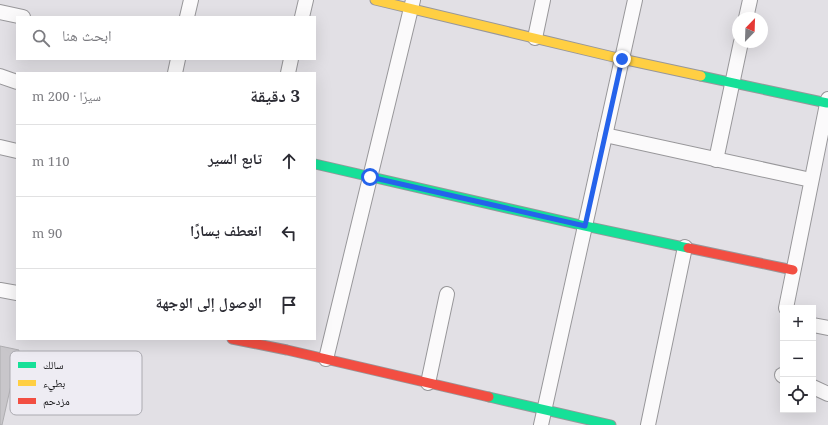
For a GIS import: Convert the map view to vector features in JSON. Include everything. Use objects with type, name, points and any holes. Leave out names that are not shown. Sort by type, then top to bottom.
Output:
[{"type":"street","points":[[187,16],[191,0]]},
{"type":"street","points":[[302,16],[306,0]]},
{"type":"street","points":[[375,0],[412,4],[535,38],[622,59],[732,83],[828,101],[787,305]]},
{"type":"street","points":[[535,38],[543,0]]},
{"type":"street","points":[[541,425],[635,0]]},
{"type":"street","points":[[747,12],[750,0]]},
{"type":"street","points":[[326,359],[412,4]]},
{"type":"street","points":[[0,12],[18,16]]},
{"type":"street","points":[[716,160],[740,48]]},
{"type":"street","points":[[175,72],[178,60]]},
{"type":"street","points":[[288,72],[291,60]]},
{"type":"street","points":[[0,76],[16,82]]},
{"type":"street","points":[[605,135],[811,180]]},
{"type":"street","points":[[0,147],[16,151]]},
{"type":"street","points":[[316,164],[585,226],[793,270]]},
{"type":"street","points":[[648,425],[685,247]]},
{"type":"street","points":[[0,290],[16,293]]},
{"type":"street","points":[[428,383],[447,294]]},
{"type":"street","points":[[816,326],[828,328]]},
{"type":"street","points":[[237,340],[326,359],[611,425]]},
{"type":"street","points":[[816,388],[828,394]]},
{"type":"building","points":[[0,346],[19,350],[10,351],[10,390],[2,425],[0,425]]},
{"type":"traffic: fast","points":[[701,76],[827,103]]},
{"type":"traffic: fast","points":[[316,164],[688,248]]},
{"type":"traffic: fast","points":[[489,397],[611,425]]},
{"type":"traffic: slow","points":[[375,0],[622,59],[701,76]]},
{"type":"traffic: jam","points":[[688,248],[793,270]]},
{"type":"traffic: jam","points":[[237,340],[287,350],[489,397]]},
{"type":"route","points":[[370,177],[585,226],[622,59]]}]
